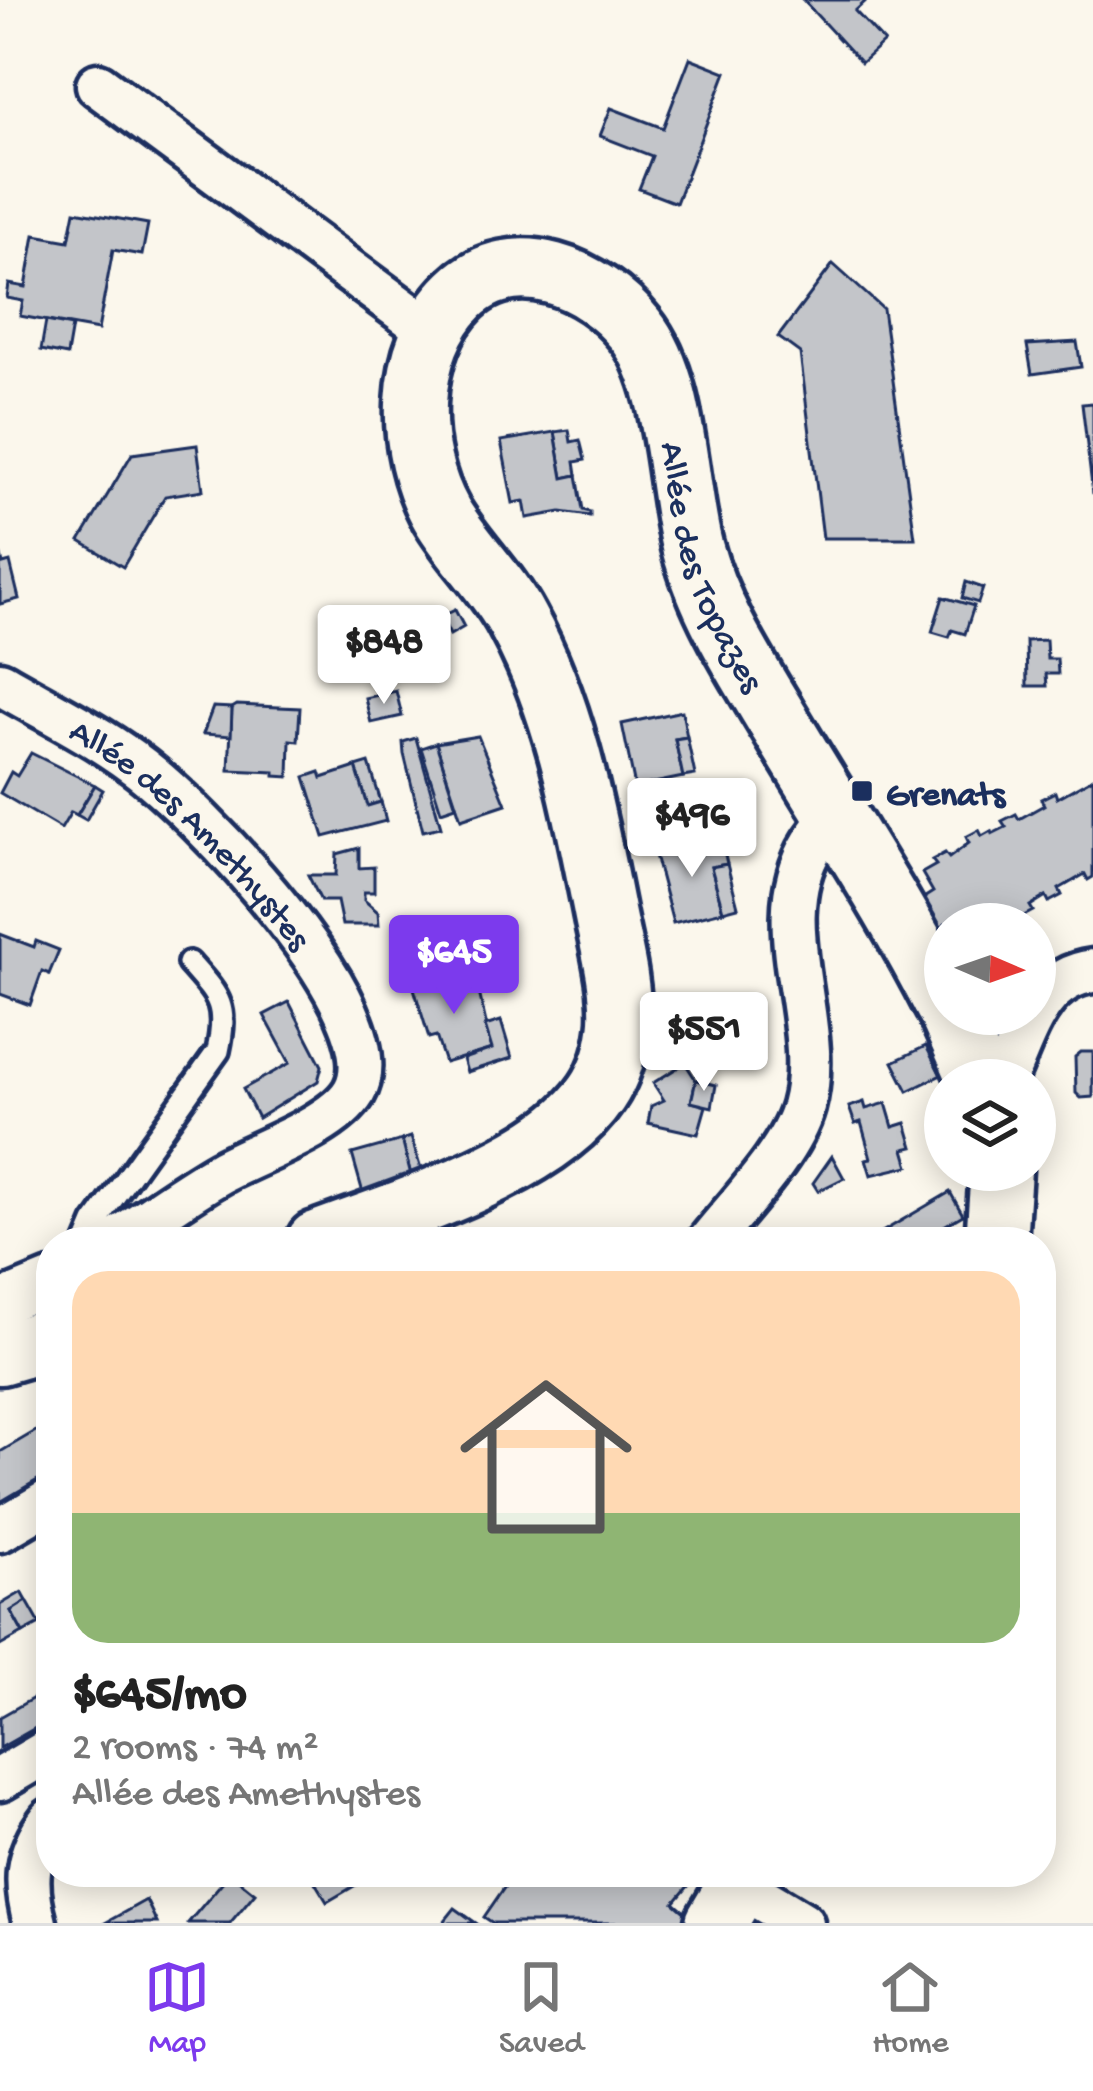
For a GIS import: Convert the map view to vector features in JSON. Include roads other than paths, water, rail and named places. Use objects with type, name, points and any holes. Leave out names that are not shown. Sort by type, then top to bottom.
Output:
[{"type":"main road","name":"Allée des Topazes","points":[[382,1227],[538,1149],[597,1094],[616,1055],[617,979],[584,809],[552,699],[517,618],[440,512],[418,452],[416,386],[432,332],[460,294],[500,269],[556,272],[606,297],[640,334],[662,386],[693,549],[716,611],[924,964]]},
{"type":"main road","points":[[997,1227],[1000,1191]]},
{"type":"main road","points":[[0,1354],[36,1343]]},
{"type":"street","points":[[98,85],[432,332]]},
{"type":"street","name":"Allée des Amethystes","points":[[0,683],[136,764],[177,798],[249,872],[303,935],[351,1026],[358,1051],[360,1078],[346,1103],[319,1122],[219,1173],[136,1227]]},
{"type":"street","points":[[721,1227],[791,1136],[802,1111],[809,1048],[795,940],[798,892],[810,848],[835,815]]},
{"type":"street","points":[[1014,1059],[1045,995],[1058,980],[1093,971]]},
{"type":"street","points":[[0,1303],[36,1288]]},
{"type":"street","points":[[0,1530],[36,1509]]},
{"type":"street","points":[[0,1779],[36,1758]]},
{"type":"street","points":[[35,1923],[27,1892],[28,1864],[36,1840]]},
{"type":"street","points":[[733,1893],[802,1923]]},
{"type":"lane","points":[[93,1227],[218,1051],[225,1020],[220,998],[189,963]]},
{"type":"place","name":"Grenats","points":[[862,791]]}]
